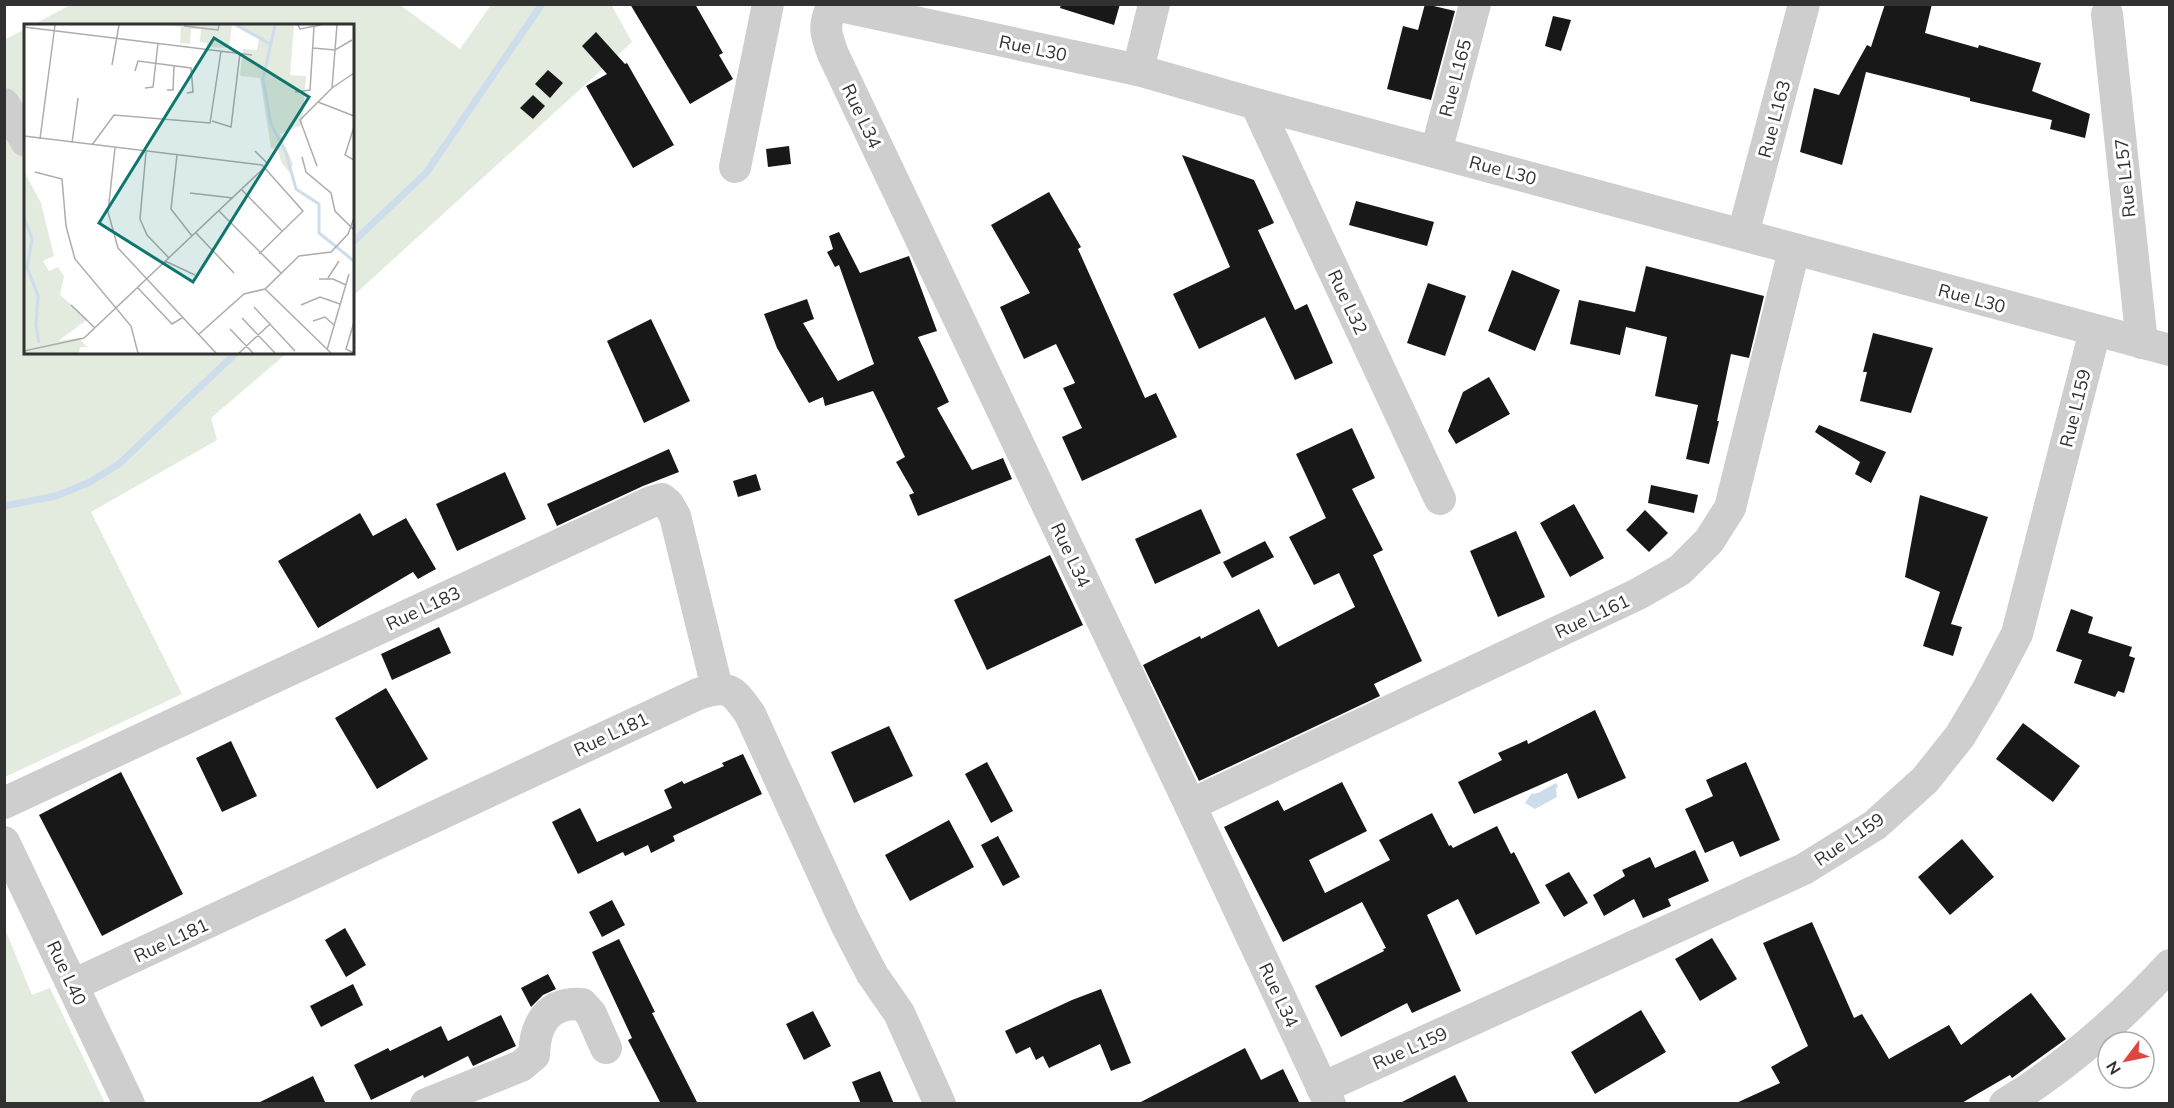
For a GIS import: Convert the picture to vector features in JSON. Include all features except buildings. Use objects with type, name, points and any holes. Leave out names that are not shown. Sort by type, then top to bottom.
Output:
[{"type":"street","points":[[735,167],[768,4]]},
{"type":"street","points":[[1138,70],[1154,4]]},
{"type":"street","name":"Rue L165","points":[[1436,152],[1475,4]]},
{"type":"street","name":"Rue L163","points":[[1743,234],[1804,4]]},
{"type":"street","name":"Rue L30","points":[[832,5],[1138,70],[1256,104],[2156,347]]},
{"type":"street","name":"Rue L34","points":[[832,5],[826,18],[827,36],[833,54],[1326,1096]]},
{"type":"street","name":"Rue L157","points":[[2107,14],[2156,347]]},
{"type":"street","points":[[4,104],[24,138]]},
{"type":"street","name":"Rue L32","points":[[1256,104],[1440,499]]},
{"type":"street","name":"Rue L161","points":[[1190,805],[1638,594],[1680,570],[1709,541],[1730,508],[1794,250]]},
{"type":"street","name":"Rue L159","points":[[1326,1096],[1804,869],[1875,825],[1925,780],[1960,736],[2017,634],[2095,331]]},
{"type":"street","name":"Rue L183","points":[[4,803],[662,499],[675,516],[717,688]]},
{"type":"street","points":[[717,688],[735,693],[750,714],[846,924],[872,974],[899,1013],[940,1104]]},
{"type":"street","name":"Rue L181","points":[[73,985],[698,694],[717,688]]},
{"type":"street","name":"Rue L40","points":[[4,842],[129,1104]]},
{"type":"street","points":[[2006,1104],[2030,1088],[2114,1021],[2169,965]]},
{"type":"street","points":[[426,1104],[521,1066],[534,1055],[534,1040],[546,1014],[570,1003],[582,1004],[591,1014],[606,1048]]},
{"type":"shaded area","points":[[611,4],[632,42],[354,295],[354,24],[35,24],[70,5],[400,5],[460,49],[491,5]]},
{"type":"shaded area","points":[[24,30],[24,354],[286,354],[211,418],[217,440],[91,512],[182,694],[5,777],[4,40]]},
{"type":"shaded area","points":[[7,934],[32,995],[50,988],[105,1103],[5,1103],[4,935]]},
{"type":"water","points":[[1556,783],[1557,797],[1535,809],[1525,803],[1531,794],[1538,793]]},
{"type":"waterway","points":[[354,241],[426,173],[542,4]]},
{"type":"waterway","points":[[4,506],[56,496],[88,483],[119,464],[235,354]]}]
